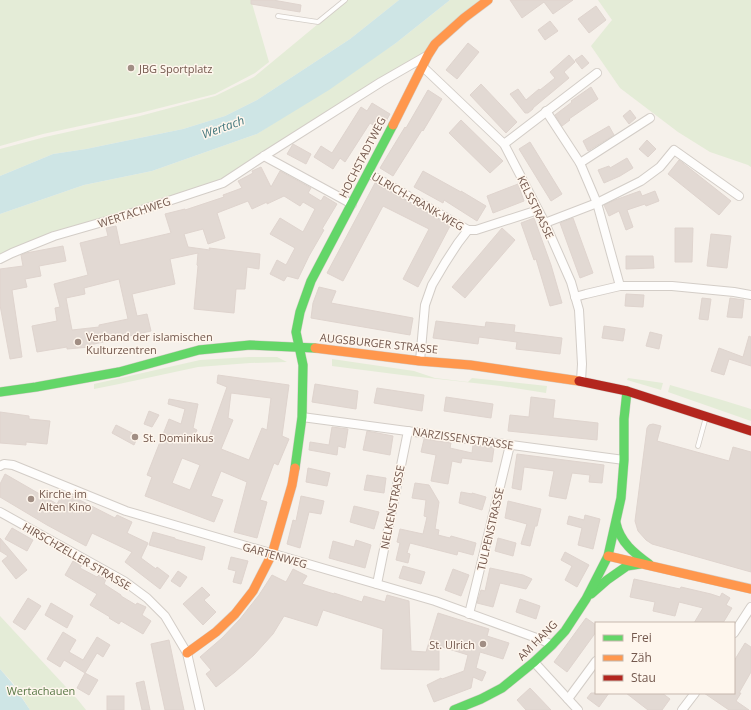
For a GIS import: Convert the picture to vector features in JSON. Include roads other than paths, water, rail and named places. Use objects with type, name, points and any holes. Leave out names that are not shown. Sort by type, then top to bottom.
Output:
[{"type":"main road","name":"HOCHSTADTWEG","points":[[187,653],[216,632],[234,614],[253,591],[272,554],[292,485],[302,417],[303,365],[296,332],[300,312],[310,281],[352,204],[428,55],[435,44],[464,18],[488,0]]},
{"type":"main road","name":"AUGSBURGER STRASSE","points":[[0,392],[119,372],[199,350],[250,345],[299,347],[328,349],[420,361],[470,365],[581,381],[627,391],[751,431]]},
{"type":"main road","name":"AM HANG","points":[[454,710],[482,700],[502,688],[534,662],[565,631],[586,599],[608,556],[621,498],[624,460],[624,420],[627,391]]},
{"type":"main road","points":[[616,520],[617,530],[621,539],[645,564]]},
{"type":"main road","points":[[608,556],[751,589]]},
{"type":"main road","points":[[586,599],[607,580],[627,566],[645,564]]},
{"type":"street","name":"WERTACHWEG","points":[[0,259],[54,236],[120,217],[223,183],[381,82],[428,55]]},
{"type":"street","name":"KELSSTRASSE","points":[[423,67],[504,144],[545,223],[571,282],[579,310],[582,364],[581,381]]},
{"type":"street","points":[[504,144],[596,73]]},
{"type":"street","points":[[546,111],[580,163],[597,202],[620,286]]},
{"type":"street","points":[[580,163],[650,118]]},
{"type":"street","points":[[545,223],[597,202],[641,181],[660,167],[674,150],[739,196]]},
{"type":"street","points":[[264,156],[352,204]]},
{"type":"street","name":"ULRICH-FRANK-WEG","points":[[368,173],[468,230],[476,230],[538,210]]},
{"type":"street","points":[[420,361],[425,305],[432,285],[449,256],[468,230]]},
{"type":"street","points":[[575,297],[620,286],[672,286],[751,295]]},
{"type":"street","name":"NARZISSENSTRASSE","points":[[302,417],[624,460]]},
{"type":"street","name":"NELKENSTRASSE","points":[[377,584],[408,431]]},
{"type":"street","name":"TULPENSTRASSE","points":[[470,614],[510,445]]},
{"type":"street","name":"GARTENWEG","points":[[0,466],[4,464],[13,465],[126,511],[435,602],[542,640],[552,645]]},
{"type":"street","name":"HIRSCHZELLER STRASSE","points":[[0,512],[124,581],[148,598],[165,616],[187,653],[200,710]]},
{"type":"street","points":[[735,631],[751,607]]},
{"type":"street","points":[[534,662],[578,710]]},
{"type":"street","points":[[568,699],[595,663]]},
{"type":"street","points":[[682,710],[694,694]]},
{"type":"lane","points":[[278,16],[318,22],[345,0]]},
{"type":"lane","points":[[698,446],[706,417]]},
{"type":"water","name":"Wertach","points":[[399,0],[450,0],[396,43],[329,90],[257,134],[152,171],[84,185],[0,214],[0,176],[53,154],[86,149],[183,129],[225,116],[257,100],[350,39]]},
{"type":"water","points":[[0,669],[12,683],[30,710],[0,710]]},
{"type":"place","name":"JBG Sportplatz","points":[[131,68]]},
{"type":"place","name":"Verband der islamischen Kulturzentren","points":[[78,342]]},
{"type":"place","name":"St. Dominikus","points":[[135,437]]},
{"type":"place","name":"Kirche im Alten Kino","points":[[31,499]]},
{"type":"place","name":"St. Ulrich","points":[[483,644]]},
{"type":"park label","name":"Wertachauen","points":[[41,690]]}]
